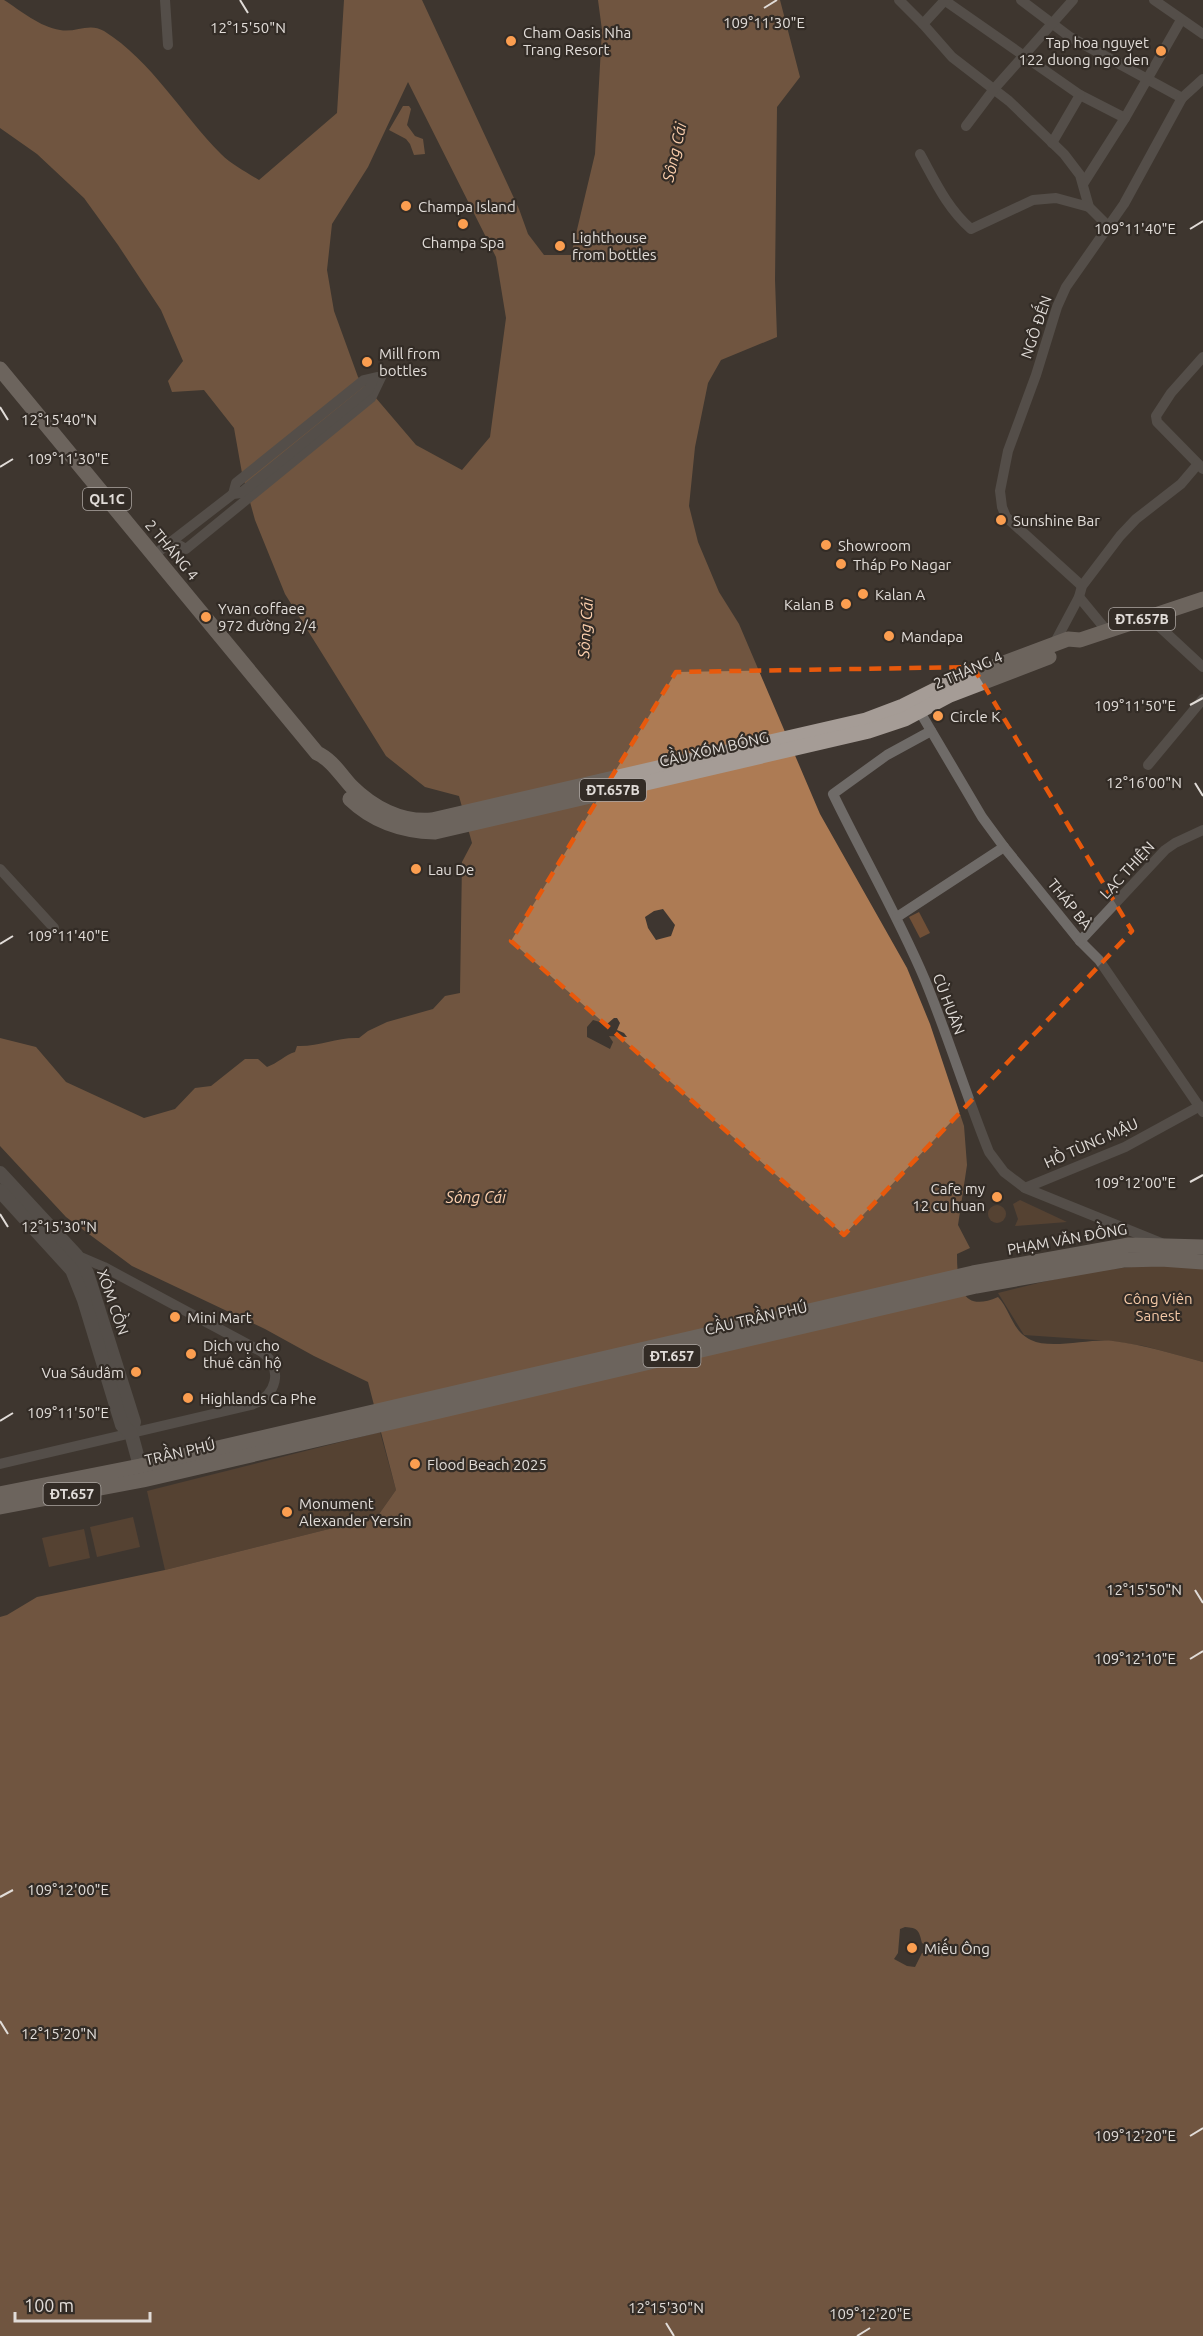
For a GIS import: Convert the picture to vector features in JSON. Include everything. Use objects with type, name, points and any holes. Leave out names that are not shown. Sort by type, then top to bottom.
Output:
[{"type":"main road","name":"2 THÁNG 4","points":[[0,369],[317,753],[326,757],[363,803]]},
{"type":"main road","name":"2 THÁNG 4","points":[[868,726],[945,685],[1068,639],[1080,640],[1203,599]]},
{"type":"main road","name":"2 THÁNG 4","points":[[868,726],[920,712],[950,695],[1072,648],[1080,640]]},
{"type":"main road","name":"CẦU XÓM BÓNG","points":[[363,803],[402,817],[432,820],[868,726]]},
{"type":"main road","name":"PHẠM VĂN ĐỒNG","points":[[975,1280],[1121,1246],[1203,1247]]},
{"type":"main road","name":"PHẠM VĂN ĐỒNG","points":[[975,1280],[1123,1260],[1161,1259],[1203,1262]]},
{"type":"main road","name":"CẦU TRẦN PHÚ","points":[[366,1420],[975,1280]]},
{"type":"main road","name":"TRẦN PHÚ","points":[[0,1507],[366,1420]]},
{"type":"main road","name":"TRẦN PHÚ","points":[[0,1494],[141,1473]]},
{"type":"street","points":[[165,0],[168,45]]},
{"type":"street","points":[[899,0],[952,57],[994,89],[1069,161],[1080,175],[1089,207]]},
{"type":"street","points":[[923,24],[944,0],[1080,95],[1125,118]]},
{"type":"street","points":[[1022,0],[1051,24],[1079,42],[1182,98]]},
{"type":"street","points":[[966,126],[994,89],[1073,0]]},
{"type":"street","points":[[1154,0],[1203,34]]},
{"type":"street","points":[[1083,183],[1125,118],[1181,20]]},
{"type":"street","name":"NGÔ ĐẾN","points":[[1107,631],[1081,591],[1006,517],[1000,491],[1008,451],[1036,375],[1057,307],[1066,287],[1109,227],[1182,98],[1203,79]]},
{"type":"street","points":[[1052,143],[1080,95]]},
{"type":"street","points":[[920,154],[944,199],[959,219],[970,228],[1033,200],[1056,198],[1089,207],[1109,227]]},
{"type":"street","points":[[1054,644],[1081,591],[1136,519],[1200,466],[1157,422],[1156,416],[1171,393],[1203,357]]},
{"type":"street","points":[[154,555],[232,494],[236,483],[383,373],[371,398],[258,492],[186,549],[172,541]]},
{"type":"street","points":[[1149,617],[1203,668]]},
{"type":"street","points":[[1148,765],[1203,699]]},
{"type":"street","name":"THÁP BÀ","points":[[920,712],[982,817],[1080,941],[1098,960],[1202,1109]]},
{"type":"street","name":"CÙ HUÂN","points":[[931,731],[887,755],[833,794],[897,917],[925,981],[989,1152],[1004,1172],[1025,1188],[1164,1245]]},
{"type":"street","name":"LẠC THIỆN","points":[[1080,941],[1165,850],[1203,830]]},
{"type":"street","points":[[897,917],[1004,847]]},
{"type":"street","points":[[0,869],[54,928]]},
{"type":"street","name":"HỒ TÙNG MẬU","points":[[1025,1188],[1125,1147],[1202,1109]]},
{"type":"street","name":"XÓM CỒN","points":[[0,1173],[71,1258]]},
{"type":"street","name":"XÓM CỒN","points":[[0,1191],[87,1273],[134,1422],[131,1433],[141,1473]]},
{"type":"street","points":[[1119,1226],[1127,1236],[1121,1246]]},
{"type":"street","points":[[0,1464],[259,1402],[272,1389],[275,1381],[273,1365],[262,1352],[104,1268],[71,1258]]},
{"type":"highlighted area","points":[[973,667],[1132,931],[844,1235],[511,941],[676,672]]},
{"type":"green space","points":[[919,912],[930,933],[920,938],[909,917]]},
{"type":"green space","points":[[1020,1200],[1067,1222],[1015,1226],[1018,1219],[1013,1204]]},
{"type":"green space","points":[[997,1205],[1003,1208],[1006,1214],[1003,1220],[997,1223],[991,1220],[988,1214],[991,1208]]},
{"type":"green space","name":"Công Viên Sanest","points":[[1160,1265],[1203,1268],[1203,1362],[1144,1346],[1111,1341],[1024,1335],[998,1293],[1078,1274]]},
{"type":"green space","points":[[380,1432],[396,1490],[377,1517],[165,1570],[147,1491]]},
{"type":"green space","points":[[133,1517],[140,1547],[97,1557],[90,1527]]},
{"type":"green space","points":[[84,1529],[90,1558],[49,1567],[42,1538]]},
{"type":"water","name":"Sông Cái","points":[[0,0],[4,0],[45,26],[66,31],[98,28],[121,43],[152,73],[221,154],[259,180],[337,113],[344,0],[422,0],[519,209],[528,234],[544,255],[571,255],[595,154],[602,30],[598,0],[780,0],[800,77],[777,107],[775,280],[777,337],[721,360],[708,383],[695,447],[689,506],[698,542],[719,592],[739,624],[820,814],[907,968],[930,1024],[964,1126],[967,1165],[958,1225],[970,1248],[957,1254],[958,1275],[963,1293],[968,1299],[976,1302],[998,1297],[1020,1331],[1039,1343],[1113,1341],[1147,1347],[1203,1362],[1203,2336],[0,2336],[0,1617],[37,1597],[165,1570],[377,1517],[396,1490],[368,1382],[265,1329],[132,1266],[66,1217],[0,1146],[0,1038],[36,1047],[66,1082],[144,1118],[175,1109],[195,1088],[211,1086],[245,1059],[258,1059],[267,1067],[295,1052],[297,1046],[359,1038],[387,1022],[433,1009],[445,996],[460,993],[462,862],[472,843],[459,796],[425,787],[386,756],[285,594],[255,520],[242,473],[234,428],[204,390],[172,392],[168,381],[183,361],[161,310],[84,198],[37,154],[0,128]],"holes":[[[408,82],[496,257],[506,318],[490,437],[462,470],[416,445],[358,377],[334,311],[327,270],[332,224],[368,167]],[[663,909],[675,925],[671,936],[656,940],[648,928],[645,917],[654,911]],[[617,1018],[620,1023],[617,1030],[627,1037],[609,1036],[613,1042],[610,1049],[587,1037],[587,1027],[593,1020],[607,1024]],[[905,1927],[915,1929],[919,1932],[922,1943],[932,1948],[933,1952],[922,1953],[915,1967],[907,1966],[894,1959],[898,1953],[900,1929]]]},
{"type":"water","points":[[403,106],[409,106],[411,109],[407,125],[415,136],[423,139],[425,154],[414,155],[406,139],[389,130]]},
{"type":"place","name":"Cham Oasis Nha Trang Resort","points":[[511,41]]},
{"type":"place","name":"Tap hoa nguyet 122 duong ngo den","points":[[1161,51]]},
{"type":"place","name":"Champa Island","points":[[406,206]]},
{"type":"place","name":"Champa Spa","points":[[463,224]]},
{"type":"place","name":"Lighthouse from bottles","points":[[560,246]]},
{"type":"place","name":"Mill from bottles","points":[[367,362]]},
{"type":"place","name":"Sunshine Bar","points":[[1001,520]]},
{"type":"place","name":"Showroom","points":[[826,545]]},
{"type":"place","name":"Tháp Po Nagar","points":[[841,564]]},
{"type":"place","name":"Kalan A","points":[[863,594]]},
{"type":"place","name":"Kalan B","points":[[846,604]]},
{"type":"place","name":"Yvan coffaee 972 đường 2/4","points":[[206,617]]},
{"type":"place","name":"Mandapa","points":[[889,636]]},
{"type":"place","name":"Circle K","points":[[938,716]]},
{"type":"place","name":"Lau De","points":[[416,869]]},
{"type":"place","name":"Cafe my 12 cu huan","points":[[997,1197]]},
{"type":"place","name":"Mini Mart","points":[[175,1317]]},
{"type":"place","name":"Dịch vụ cho thuê căn hộ","points":[[191,1354]]},
{"type":"place","name":"Vua Sáudâm","points":[[136,1372]]},
{"type":"place","name":"Highlands Ca Phe","points":[[188,1398]]},
{"type":"place","name":"Flood Beach 2025","points":[[415,1464]]},
{"type":"place","name":"Monument Alexander Yersin","points":[[287,1512]]},
{"type":"place","name":"Miếu Ông","points":[[912,1948]]}]
